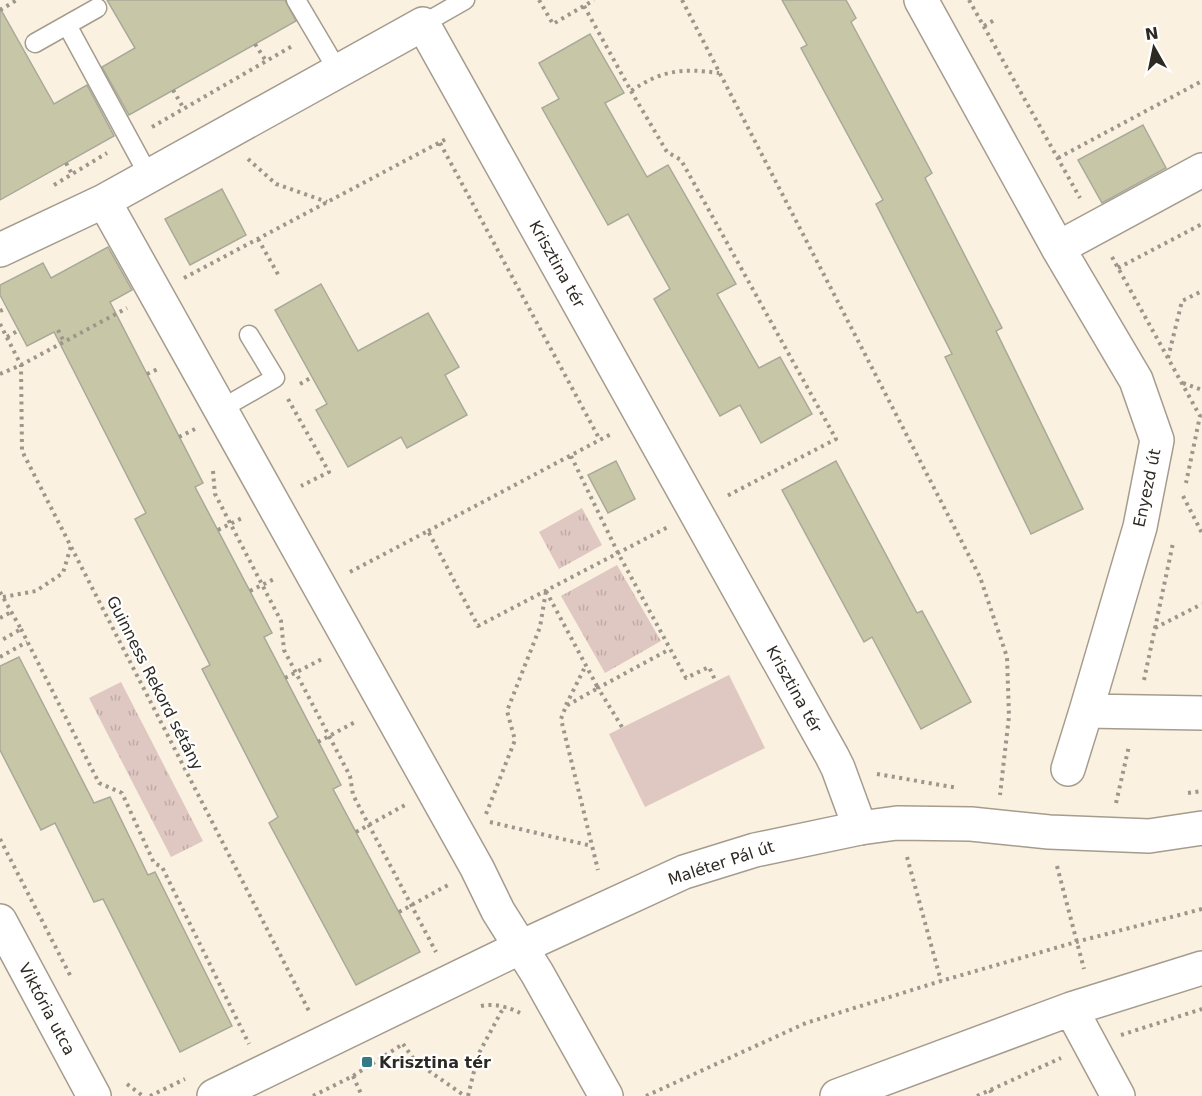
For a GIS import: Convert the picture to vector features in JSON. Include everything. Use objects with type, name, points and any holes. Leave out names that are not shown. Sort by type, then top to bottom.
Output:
[{"type":"street","name":"Enyezd út","points":[[921,0],[1058,248],[1136,380],[1157,440],[1140,527],[1068,769]]},
{"type":"street","points":[[0,250],[104,201],[423,24]]},
{"type":"street","name":"Krisztina tér","points":[[423,24],[838,768],[860,828]]},
{"type":"street","points":[[1058,248],[1202,170]]},
{"type":"street","points":[[104,201],[477,868],[498,911],[606,1096]]},
{"type":"street","points":[[1086,711],[1202,713]]},
{"type":"street","name":"Maléter Pál út","points":[[214,1096],[521,947],[684,872],[755,850],[860,828],[897,823],[971,824],[1049,832],[1149,836],[1202,828]]},
{"type":"street","name":"Viktória utca","points":[[0,921],[94,1096]]},
{"type":"street","points":[[837,1096],[1082,1005],[1202,968]]},
{"type":"street","points":[[1082,1005],[1090,1045],[1118,1096]]},
{"type":"lane","points":[[296,0],[338,71]]},
{"type":"lane","points":[[423,24],[465,0]]},
{"type":"lane","points":[[35,43],[97,8]]},
{"type":"lane","points":[[67,25],[138,135],[149,176]]},
{"type":"lane","points":[[221,409],[275,378],[249,335]]},
{"type":"path","points":[[0,10],[17,0]]},
{"type":"path","points":[[539,0],[553,24],[594,0]]},
{"type":"path","points":[[682,0],[980,577],[1007,657],[1009,716],[1000,795],[1000,828]]},
{"type":"path","points":[[969,0],[1065,172]]},
{"type":"path","points":[[428,531],[478,626],[836,439],[681,160],[667,152],[584,6]]},
{"type":"path","points":[[984,26],[996,19]]},
{"type":"path","points":[[52,186],[315,32]]},
{"type":"path","points":[[255,44],[266,62]]},
{"type":"path","points":[[632,91],[650,78],[672,72],[696,70],[720,73]]},
{"type":"path","points":[[1058,158],[1202,81]]},
{"type":"path","points":[[173,90],[184,109]]},
{"type":"path","points":[[0,374],[478,123]]},
{"type":"path","points":[[229,132],[244,156],[276,184],[328,202]]},
{"type":"path","points":[[440,143],[600,440]]},
{"type":"path","points":[[66,163],[72,174]]},
{"type":"path","points":[[1118,268],[1202,224]]},
{"type":"path","points":[[258,239],[279,276]]},
{"type":"path","points":[[1168,358],[1182,301],[1202,291]]},
{"type":"path","points":[[0,311],[7,308]]},
{"type":"path","name":"Guinness Rekord sétány","points":[[0,324],[21,365],[22,451],[326,1043]]},
{"type":"path","points":[[7,337],[19,330]]},
{"type":"path","points":[[58,330],[64,342]]},
{"type":"path","points":[[293,387],[312,377]]},
{"type":"path","points":[[1182,383],[1202,390]]},
{"type":"path","points":[[272,501],[329,472],[284,392]]},
{"type":"path","points":[[340,577],[643,419]]},
{"type":"path","points":[[571,456],[618,553],[686,678],[709,667],[716,682]]},
{"type":"path","points":[[214,494],[281,621],[284,650],[350,776],[353,795],[436,952]]},
{"type":"path","points":[[1183,496],[1202,533]]},
{"type":"path","points":[[3,597],[36,591],[63,573],[71,546]]},
{"type":"path","points":[[546,590],[622,728]]},
{"type":"path","points":[[546,590],[540,627],[507,711],[514,740],[484,820],[592,846]]},
{"type":"path","points":[[0,591],[99,783],[122,793],[154,863],[162,867],[250,1047]]},
{"type":"path","points":[[1155,628],[1202,604]]},
{"type":"path","points":[[0,618],[11,612]]},
{"type":"path","points":[[0,641],[21,629]]},
{"type":"path","points":[[0,657],[27,642]]},
{"type":"path","points":[[285,678],[351,643]]},
{"type":"path","points":[[566,706],[670,649]]},
{"type":"path","points":[[586,665],[561,719],[598,870]]},
{"type":"path","points":[[318,742],[386,705]]},
{"type":"path","points":[[872,771],[880,776],[968,790]]},
{"type":"path","points":[[356,832],[433,789]]},
{"type":"path","points":[[1180,795],[1202,791]]},
{"type":"path","points":[[989,793],[1011,797]]},
{"type":"path","points":[[1115,806],[1126,804]]},
{"type":"path","points":[[897,823],[941,981]]},
{"type":"path","points":[[1049,832],[1076,942],[1082,1005]]},
{"type":"path","points":[[0,839],[74,983]]},
{"type":"path","points":[[399,912],[477,868]]},
{"type":"path","points":[[646,1096],[806,1023],[1076,942],[1202,909]]},
{"type":"path","points":[[476,1007],[487,1004],[507,1007],[519,1012],[526,1022]]},
{"type":"path","points":[[404,1044],[417,1062],[466,1096],[478,1055],[501,1012],[507,1007]]},
{"type":"path","points":[[977,1096],[1090,1045],[1202,1009]]},
{"type":"path","points":[[313,1096],[353,1076],[412,1039]]},
{"type":"path","points":[[122,1075],[128,1085],[143,1096]]},
{"type":"path","points":[[353,1076],[362,1096]]},
{"type":"path","points":[[150,1096],[186,1078]]},
{"type":"path","points":[[990,1090],[993,1096]]},
{"type":"green space","points":[[582,508],[602,545],[559,569],[539,532]]},
{"type":"green space","points":[[617,565],[661,641],[605,673],[561,596]]},
{"type":"green space","points":[[729,675],[765,748],[645,807],[609,734]]},
{"type":"green space","points":[[121,682],[203,841],[171,857],[89,698]]},
{"type":"building","points":[[107,0],[285,0],[296,21],[129,115],[102,67],[135,48]]},
{"type":"building","points":[[782,0],[846,0],[856,18],[851,22],[932,173],[925,178],[1002,328],[996,331],[1083,509],[1031,534],[945,357],[952,354],[876,204],[883,200],[801,48],[807,45]]},
{"type":"building","points":[[0,8],[54,104],[87,85],[114,136],[0,200]]},
{"type":"building","points":[[590,34],[624,93],[605,103],[647,177],[668,165],[736,284],[717,294],[759,368],[780,357],[812,414],[761,443],[740,405],[720,416],[654,299],[670,289],[628,214],[608,225],[542,108],[559,99],[539,63]]},
{"type":"building","points":[[1143,125],[1166,168],[1102,203],[1078,160]]},
{"type":"building","points":[[222,189],[246,235],[190,265],[165,219]]},
{"type":"building","points":[[108,247],[132,290],[110,302],[203,483],[195,487],[272,633],[264,637],[341,785],[333,789],[420,952],[356,985],[269,823],[278,817],[202,669],[210,665],[135,519],[146,513],[54,332],[27,346],[0,295],[0,285],[43,263],[51,278]]},
{"type":"building","points":[[321,284],[358,351],[428,313],[459,367],[445,375],[467,415],[407,448],[401,437],[348,467],[316,410],[327,404],[275,310]]},
{"type":"building","points":[[616,461],[635,499],[608,513],[588,475]]},
{"type":"building","points":[[836,461],[917,613],[922,611],[971,702],[921,729],[872,637],[864,642],[782,490]]},
{"type":"building","points":[[19,657],[94,803],[110,797],[148,875],[155,872],[232,1026],[180,1052],[103,899],[94,902],[55,823],[41,830],[0,750],[0,666]]},
{"type":"place","name":"Krisztina tér","points":[[367,1062]]}]
